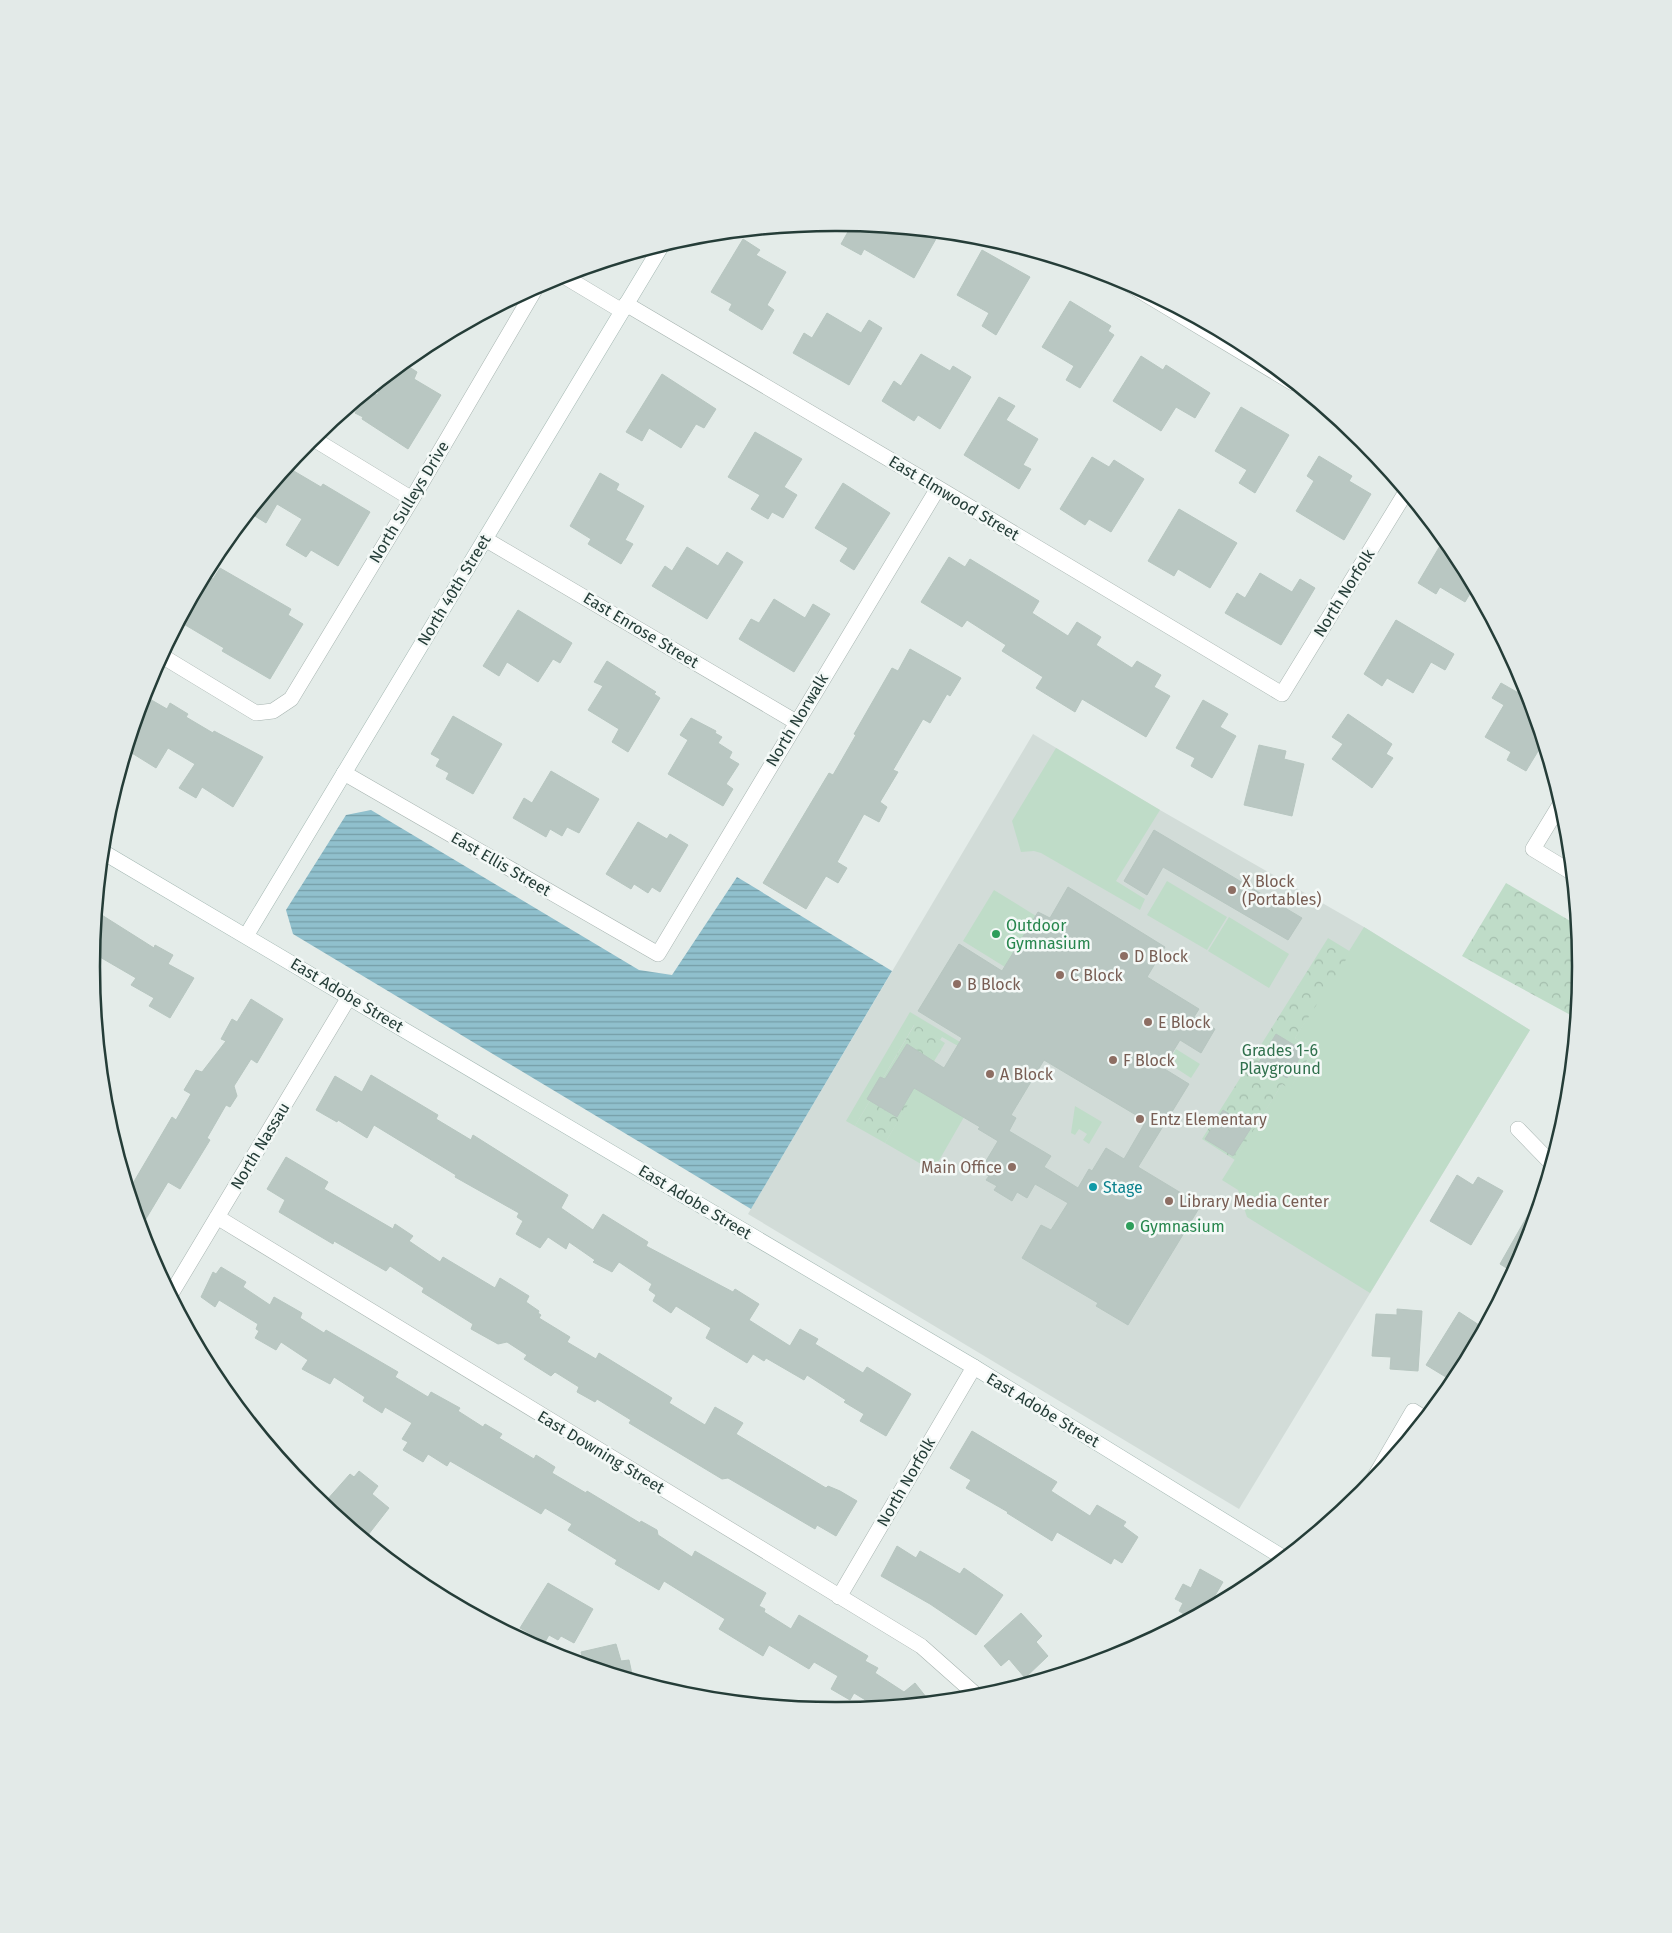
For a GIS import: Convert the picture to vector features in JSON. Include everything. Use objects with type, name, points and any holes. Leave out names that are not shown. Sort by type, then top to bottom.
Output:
[{"type":"street","name":"North 40th Street","points":[[246,936],[657,253]]},
{"type":"street","name":"East Elmwood Street","points":[[572,280],[624,308],[938,488],[1282,694]]},
{"type":"street","name":"North Sulleys Drive","points":[[168,659],[256,713],[274,711],[291,699],[412,499],[530,297]]},
{"type":"street","points":[[1197,325],[1216,337]]},
{"type":"street","points":[[320,443],[412,499]]},
{"type":"street","name":"North Norwalk","points":[[658,954],[938,488]]},
{"type":"street","name":"North Norfolk","points":[[1282,694],[1403,497]]},
{"type":"street","name":"East Enrose Street","points":[[485,539],[796,722]]},
{"type":"street","name":"East Ellis Street","points":[[344,773],[658,954]]},
{"type":"street","points":[[1555,812],[1533,849],[1566,868]]},
{"type":"street","name":"East Adobe Street","points":[[108,856],[974,1368],[1278,1554]]},
{"type":"street","name":"North Nassau","points":[[174,1288],[349,997]]},
{"type":"street","points":[[1518,1128],[1547,1158]]},
{"type":"street","name":"East Downing Street","points":[[217,1217],[921,1646],[970,1690]]},
{"type":"street","name":"North Norfolk","points":[[839,1597],[974,1368]]},
{"type":"shaded area","name":"Entz Elementary","points":[[1033,734],[1160,810],[1364,927],[1530,1030],[1239,1509],[748,1214]]},
{"type":"green space","points":[[1056,748],[1160,810],[1116,881],[1145,899],[1140,910],[1041,853],[1034,851],[1021,852],[1012,821]]},
{"type":"green space","points":[[1167,881],[1227,917],[1207,950],[1147,915]]},
{"type":"green space","points":[[1506,883],[1570,921],[1572,966],[1570,1015],[1462,956]]},
{"type":"green space","name":"Outdoor Gymnasium","points":[[994,890],[1036,916],[1005,967],[963,941]]},
{"type":"green space","points":[[1229,917],[1289,954],[1269,988],[1208,951]]},
{"type":"green space","points":[[1364,927],[1530,1030],[1370,1293],[1247,1217],[1238,1190],[1222,1180],[1282,1084],[1290,1088],[1314,1050],[1295,1038]]},
{"type":"green space","name":"Grades 1-6 Playground","points":[[1328,938],[1351,952],[1295,1038],[1314,1049],[1290,1089],[1282,1084],[1235,1160],[1202,1139]]},
{"type":"green space","points":[[910,1012],[960,1042],[958,1046],[942,1037],[940,1040],[914,1025],[855,1126],[846,1121]]},
{"type":"green space","points":[[915,1024],[945,1043],[885,1143],[855,1126]]},
{"type":"green space","points":[[1176,1049],[1200,1064],[1191,1078],[1168,1063]]},
{"type":"green space","points":[[932,1063],[964,1117],[933,1171],[885,1143]]},
{"type":"green space","points":[[1075,1106],[1102,1122],[1089,1144],[1083,1140],[1087,1134],[1079,1129],[1075,1135],[1071,1133]]},
{"type":"water","points":[[371,810],[639,970],[672,975],[737,877],[892,971],[751,1209],[293,934],[286,910],[346,815]]},
{"type":"building","points":[[848,231],[884,232],[937,238],[914,278],[864,249],[861,255],[841,244]]},
{"type":"building","points":[[743,239],[760,250],[756,255],[786,272],[767,305],[774,310],[762,330],[729,310],[732,304],[711,292]]},
{"type":"building","points":[[982,250],[1030,277],[996,335],[982,326],[989,313],[957,295]]},
{"type":"building","points":[[1070,301],[1111,326],[1108,331],[1114,335],[1080,388],[1066,380],[1074,366],[1042,347]]},
{"type":"building","points":[[827,313],[861,333],[869,320],[882,328],[849,385],[793,353],[804,333],[812,338]]},
{"type":"building","points":[[921,354],[950,371],[953,366],[971,377],[940,429],[918,415],[914,421],[882,401],[894,381],[901,386]]},
{"type":"building","points":[[1141,356],[1163,370],[1166,365],[1210,393],[1195,418],[1176,407],[1161,431],[1113,401]]},
{"type":"building","points":[[410,367],[417,372],[414,379],[441,395],[408,449],[355,413],[359,406],[375,394],[377,395],[381,389]]},
{"type":"building","points":[[662,374],[716,409],[704,428],[696,424],[681,448],[649,428],[642,441],[626,432]]},
{"type":"building","points":[[999,397],[1015,406],[1006,420],[1038,439],[1023,465],[1031,469],[1019,489],[964,455]]},
{"type":"building","points":[[1241,407],[1289,435],[1255,493],[1239,483],[1247,470],[1215,451]]},
{"type":"building","points":[[755,432],[802,459],[784,487],[797,495],[783,518],[772,512],[768,519],[751,509],[760,495],[728,477]]},
{"type":"building","points":[[1319,456],[1352,476],[1349,481],[1371,494],[1344,540],[1296,511],[1314,481],[1307,476]]},
{"type":"building","points":[[1092,457],[1109,467],[1114,460],[1144,479],[1111,532],[1089,519],[1085,525],[1060,509]]},
{"type":"building","points":[[293,470],[321,487],[323,484],[370,512],[338,566],[311,550],[306,557],[286,545],[302,519],[277,504],[266,523],[254,516]]},
{"type":"building","points":[[600,473],[619,484],[616,490],[644,506],[625,540],[633,544],[621,564],[588,544],[591,539],[570,526]]},
{"type":"building","points":[[843,483],[890,513],[854,570],[840,561],[848,548],[815,528]]},
{"type":"building","points":[[1179,509],[1237,543],[1210,588],[1178,569],[1174,576],[1148,561]]},
{"type":"building","points":[[1440,546],[1470,594],[1465,602],[1440,587],[1436,594],[1418,583]]},
{"type":"building","points":[[687,547],[718,566],[727,552],[743,562],[707,619],[652,586],[665,566],[672,571]]},
{"type":"building","points":[[949,557],[965,567],[970,559],[1039,601],[1032,613],[1068,636],[1077,622],[1101,637],[1096,645],[1132,668],[1137,661],[1161,675],[1154,687],[1170,696],[1146,737],[1082,699],[1075,712],[1036,688],[1043,677],[1002,651],[1006,645],[967,620],[962,627],[921,602]]},
{"type":"building","points":[[220,568],[291,609],[288,615],[303,624],[270,679],[222,651],[224,648],[185,625],[199,598],[211,578],[213,579]]},
{"type":"building","points":[[1260,573],[1292,592],[1300,579],[1315,588],[1281,645],[1225,613],[1237,593],[1245,598]]},
{"type":"building","points":[[774,599],[805,618],[813,604],[830,614],[794,672],[739,639],[751,619],[759,623]]},
{"type":"building","points":[[518,610],[572,643],[560,663],[553,659],[538,682],[507,662],[499,676],[483,666]]},
{"type":"building","points":[[1396,620],[1454,654],[1445,670],[1431,662],[1413,693],[1387,678],[1382,686],[1364,674]]},
{"type":"building","points":[[910,649],[961,678],[950,696],[947,694],[930,723],[923,719],[893,770],[898,772],[880,802],[887,807],[879,822],[864,814],[837,862],[847,868],[838,883],[826,876],[806,909],[763,883],[829,773],[833,775],[892,668],[898,671]]},
{"type":"building","points":[[607,661],[656,692],[654,694],[660,698],[628,752],[612,742],[619,729],[588,710],[603,686],[594,682]]},
{"type":"building","points":[[1501,683],[1519,693],[1539,750],[1526,771],[1507,760],[1511,752],[1485,737],[1504,705],[1492,698]]},
{"type":"building","points":[[151,699],[167,709],[170,703],[188,714],[186,717],[213,733],[214,731],[263,757],[233,807],[202,787],[196,798],[179,788],[195,764],[168,748],[156,768],[132,753]]},
{"type":"building","points":[[1203,700],[1228,714],[1220,727],[1236,736],[1212,778],[1191,766],[1195,758],[1176,748]]},
{"type":"building","points":[[1348,714],[1392,744],[1386,754],[1393,758],[1372,788],[1332,759],[1343,744],[1332,737]]},
{"type":"building","points":[[453,716],[502,744],[473,794],[446,779],[449,773],[436,766],[440,759],[431,754]]},
{"type":"building","points":[[691,718],[716,731],[715,733],[722,737],[718,743],[732,752],[729,758],[739,764],[726,784],[733,789],[723,806],[668,774],[688,740],[680,735]]},
{"type":"building","points":[[1259,745],[1286,751],[1284,759],[1304,764],[1292,816],[1244,805]]},
{"type":"building","points":[[551,771],[599,799],[579,833],[567,827],[562,836],[550,829],[546,837],[513,818],[524,798],[532,803]]},
{"type":"building","points":[[638,822],[667,839],[670,834],[688,845],[660,892],[652,887],[648,893],[634,884],[631,889],[606,874]]},
{"type":"building","name":"X Block (Portables)","points":[[1154,830],[1302,918],[1288,940],[1163,867],[1147,895],[1124,881]]},
{"type":"building","points":[[1068,887],[1165,947],[1147,977],[1199,1009],[1194,1017],[1215,1029],[1201,1053],[1180,1040],[1163,1068],[1189,1084],[1138,1167],[1201,1205],[1128,1325],[1096,1306],[1098,1303],[1022,1258],[1041,1225],[1051,1230],[1068,1203],[1035,1184],[1027,1198],[1017,1192],[1012,1201],[994,1190],[997,1186],[986,1180],[989,1176],[980,1171],[998,1141],[978,1129],[980,1127],[914,1088],[897,1117],[867,1099],[880,1077],[885,1079],[907,1044],[944,1068],[962,1038],[918,1011],[959,944],[1002,971],[1038,912],[1050,918]],"holes":[[[1044,1060],[1146,1121],[1124,1159],[1106,1148],[1092,1171],[1089,1169],[1078,1188],[1044,1167],[1051,1156],[1009,1131],[1016,1118],[1011,1115]]]},
{"type":"building","points":[[102,915],[154,948],[155,945],[173,955],[168,964],[194,978],[170,1018],[149,1006],[154,998],[131,985],[136,978],[100,957]]},
{"type":"building","points":[[251,999],[283,1019],[257,1063],[251,1059],[234,1086],[237,1096],[230,1107],[226,1105],[207,1138],[210,1140],[180,1189],[168,1182],[145,1220],[133,1183],[172,1117],[176,1120],[191,1094],[184,1090],[196,1070],[202,1072],[226,1041],[221,1039],[232,1019],[237,1022]]},
{"type":"building","points":[[1276,1034],[1304,1051],[1287,1078],[1259,1062]]},
{"type":"building","points":[[371,1075],[438,1115],[436,1119],[471,1140],[473,1135],[568,1195],[561,1208],[593,1230],[603,1214],[648,1242],[646,1246],[733,1292],[735,1289],[759,1304],[749,1320],[790,1346],[800,1329],[818,1339],[815,1344],[863,1373],[867,1367],[911,1394],[886,1436],[860,1421],[864,1414],[844,1402],[846,1400],[807,1375],[804,1380],[766,1358],[764,1361],[753,1354],[747,1363],[706,1338],[711,1328],[676,1306],[671,1313],[653,1301],[656,1295],[649,1290],[652,1284],[619,1262],[612,1272],[593,1262],[595,1260],[569,1242],[566,1249],[548,1237],[540,1248],[516,1234],[523,1221],[517,1217],[519,1213],[455,1177],[456,1175],[374,1125],[367,1138],[338,1120],[337,1122],[316,1110],[335,1076],[362,1092]]},
{"type":"building","points":[[1223,1110],[1251,1128],[1233,1156],[1205,1139]]},
{"type":"building","points":[[286,1157],[328,1182],[324,1189],[393,1229],[395,1224],[413,1236],[409,1241],[440,1262],[443,1257],[495,1288],[500,1278],[529,1296],[526,1302],[539,1311],[538,1313],[541,1315],[539,1318],[570,1337],[567,1342],[596,1359],[599,1353],[672,1398],[669,1403],[705,1425],[715,1407],[743,1423],[736,1434],[826,1488],[828,1486],[840,1491],[857,1501],[836,1536],[817,1525],[815,1529],[728,1478],[722,1479],[629,1423],[631,1420],[597,1399],[595,1402],[577,1392],[579,1387],[555,1372],[551,1376],[524,1359],[527,1355],[507,1342],[498,1344],[471,1329],[473,1324],[422,1292],[424,1288],[390,1266],[386,1271],[334,1241],[333,1244],[279,1212],[285,1200],[267,1189]]},
{"type":"building","points":[[1457,1175],[1473,1185],[1478,1177],[1503,1191],[1471,1245],[1430,1221]]},
{"type":"building","points":[[1529,1213],[1529,1213],[1507,1268],[1500,1264]]},
{"type":"building","points":[[221,1267],[246,1282],[243,1287],[270,1305],[274,1297],[302,1313],[300,1318],[324,1333],[326,1330],[398,1372],[395,1377],[428,1397],[431,1392],[460,1408],[458,1411],[483,1427],[485,1424],[502,1434],[499,1438],[534,1459],[536,1455],[555,1467],[552,1473],[586,1493],[587,1491],[640,1523],[641,1521],[657,1530],[658,1535],[692,1557],[695,1551],[766,1593],[759,1606],[765,1609],[764,1612],[791,1629],[799,1615],[868,1656],[865,1661],[878,1668],[875,1673],[904,1692],[915,1683],[926,1697],[868,1701],[854,1693],[850,1700],[831,1689],[838,1676],[814,1662],[809,1669],[769,1645],[763,1656],[719,1629],[725,1619],[664,1581],[659,1590],[615,1564],[617,1560],[568,1530],[572,1524],[545,1508],[541,1514],[450,1461],[447,1466],[428,1454],[423,1462],[403,1450],[408,1442],[402,1439],[412,1423],[385,1407],[382,1413],[363,1401],[365,1397],[334,1377],[330,1384],[302,1369],[308,1360],[281,1342],[276,1350],[255,1338],[259,1331],[256,1329],[258,1324],[219,1300],[215,1307],[201,1297],[213,1272],[216,1274]]},
{"type":"building","points":[[1397,1309],[1422,1311],[1418,1371],[1390,1369],[1391,1357],[1372,1356],[1376,1314],[1397,1315]]},
{"type":"building","points":[[1459,1312],[1479,1325],[1446,1377],[1426,1365]]},
{"type":"building","points":[[972,1431],[1057,1482],[1051,1491],[1090,1516],[1097,1505],[1126,1522],[1123,1526],[1138,1537],[1122,1563],[1114,1558],[1111,1564],[1057,1532],[1052,1541],[1008,1512],[966,1488],[971,1480],[950,1468]]},
{"type":"building","points":[[359,1471],[378,1486],[372,1494],[389,1508],[369,1534],[328,1499],[350,1474],[354,1477]]},
{"type":"building","points":[[897,1546],[916,1558],[920,1551],[960,1574],[964,1568],[1003,1595],[976,1635],[930,1604],[881,1576]]},
{"type":"building","points":[[1200,1569],[1223,1582],[1214,1598],[1185,1615],[1179,1611],[1183,1603],[1175,1599],[1183,1584],[1191,1588]]},
{"type":"building","points":[[548,1583],[593,1609],[574,1643],[561,1636],[558,1640],[549,1635],[545,1642],[520,1628]]},
{"type":"building","points":[[1021,1613],[1042,1636],[1036,1642],[1048,1656],[1024,1677],[1009,1659],[1001,1666],[984,1646]]},
{"type":"building","points":[[616,1644],[621,1661],[629,1660],[632,1673],[582,1657],[581,1652]]},
{"type":"place","name":"X Block (Portables)","points":[[1232,890]]},
{"type":"place","name":"Outdoor Gymnasium","points":[[996,934]]},
{"type":"place","name":"D Block","points":[[1124,956]]},
{"type":"place","name":"C Block","points":[[1060,975]]},
{"type":"place","name":"B Block","points":[[957,984]]},
{"type":"place","name":"E Block","points":[[1148,1022]]},
{"type":"place","name":"F Block","points":[[1113,1060]]},
{"type":"place","name":"A Block","points":[[990,1074]]},
{"type":"place","name":"Entz Elementary","points":[[1140,1119]]},
{"type":"place","name":"Main Office","points":[[1012,1167]]},
{"type":"place","name":"Stage","points":[[1093,1187]]},
{"type":"place","name":"Library Media Center","points":[[1169,1201]]},
{"type":"place","name":"Gymnasium","points":[[1130,1226]]}]
